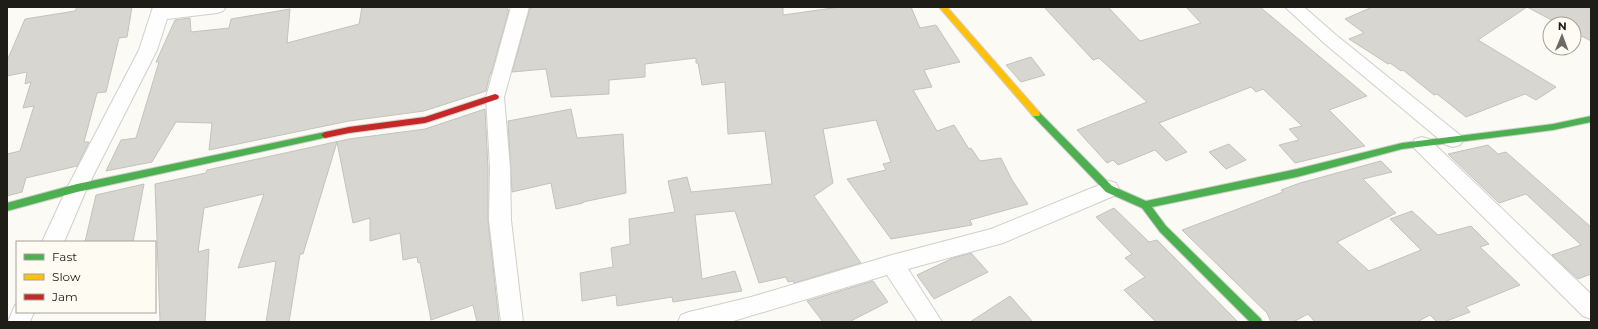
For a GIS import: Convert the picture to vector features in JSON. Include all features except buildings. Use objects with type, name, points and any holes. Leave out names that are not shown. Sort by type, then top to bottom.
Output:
[{"type":"street","points":[[53,241],[77,188],[148,50],[161,11],[217,7]]},
{"type":"street","points":[[512,322],[500,220],[500,168],[495,97],[520,7]]},
{"type":"street","points":[[944,7],[1023,100],[1109,189],[1145,205],[1163,229],[1257,322]]},
{"type":"street","points":[[1294,7],[1330,39],[1453,140]]},
{"type":"street","points":[[7,207],[77,188],[349,130],[425,120],[495,97]]},
{"type":"street","points":[[1145,205],[1297,173],[1402,146],[1553,127],[1591,119]]},
{"type":"street","points":[[1422,144],[1591,309]]},
{"type":"street","points":[[689,322],[751,307],[892,264],[994,237],[1109,189]]},
{"type":"street","points":[[892,264],[932,322]]},
{"type":"traffic: fast","points":[[1036,114],[1109,189],[1145,205],[1163,229],[1257,322]]},
{"type":"traffic: fast","points":[[1145,205],[1297,173],[1402,146],[1553,127],[1591,119]]},
{"type":"traffic: fast","points":[[7,207],[77,188],[325,135]]},
{"type":"traffic: slow","points":[[943,7],[1036,114]]},
{"type":"traffic: jam","points":[[325,135],[349,130],[425,120],[495,97]]}]
